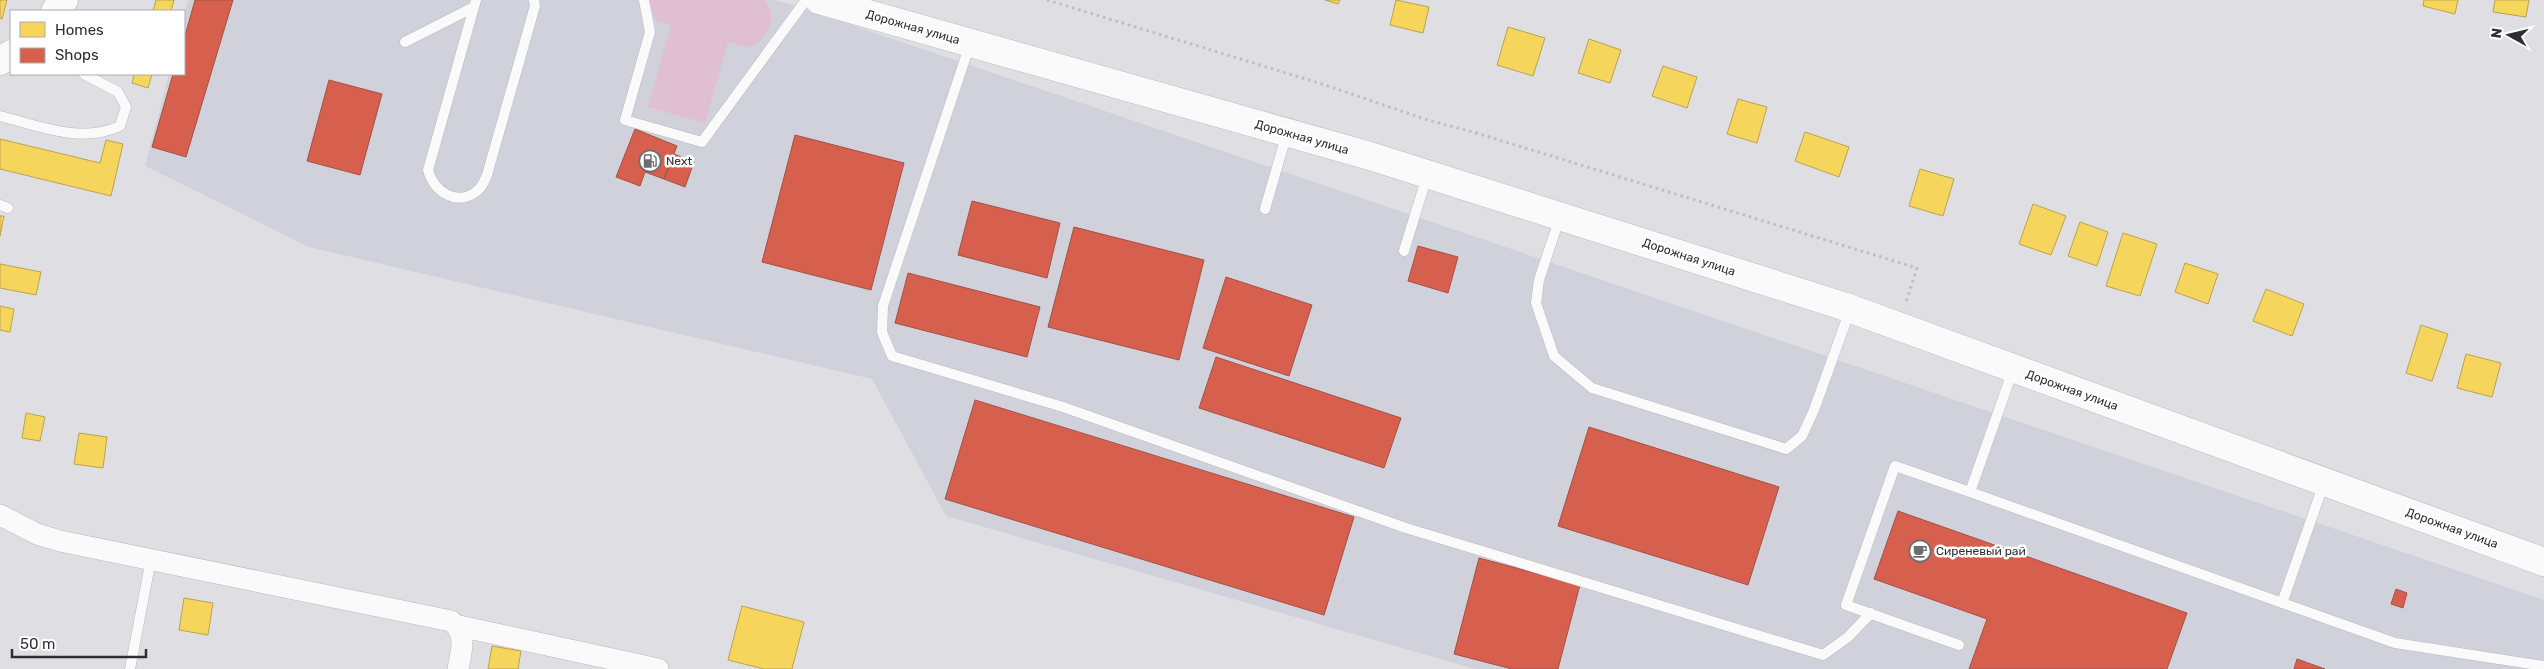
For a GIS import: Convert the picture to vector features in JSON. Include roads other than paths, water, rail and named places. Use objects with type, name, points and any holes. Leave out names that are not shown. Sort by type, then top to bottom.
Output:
[{"type":"main road","points":[[56,10],[64,0]]},
{"type":"main road","name":"Дорожная улица","points":[[819,0],[1428,174],[1850,309],[2544,562]]},
{"type":"street","points":[[0,515],[36,534],[60,541],[151,558],[451,621],[459,626],[658,669]]},
{"type":"street","points":[[458,669],[463,640],[459,626]]},
{"type":"lane","points":[[475,3],[428,170],[436,188],[446,196],[464,197],[479,189],[487,175],[535,6],[534,0]]},
{"type":"lane","points":[[644,0],[650,32],[625,120],[702,142],[806,0]]},
{"type":"lane","points":[[405,42],[475,3]]},
{"type":"lane","points":[[971,43],[883,306],[882,332],[892,356],[1063,408],[1406,528],[1823,655],[1848,638],[1871,613]]},
{"type":"lane","points":[[0,116],[77,135],[99,134],[120,126],[126,107],[118,92],[86,75]]},
{"type":"lane","points":[[1265,209],[1287,133]]},
{"type":"lane","points":[[1404,251],[1428,174]]},
{"type":"lane","points":[[1560,216],[1539,280],[1536,303],[1554,356],[1592,388],[1786,449],[1802,436],[1810,419],[1850,309]]},
{"type":"lane","points":[[1970,492],[2014,369]]},
{"type":"lane","points":[[1960,645],[1846,605],[1895,466],[2395,643],[2544,666]]},
{"type":"lane","points":[[2282,603],[2325,482]]},
{"type":"lane","points":[[130,669],[151,558]]},
{"type":"place","name":"Next","points":[[650,161]]},
{"type":"place","name":"Сиреневый рай","points":[[1920,551]]}]
